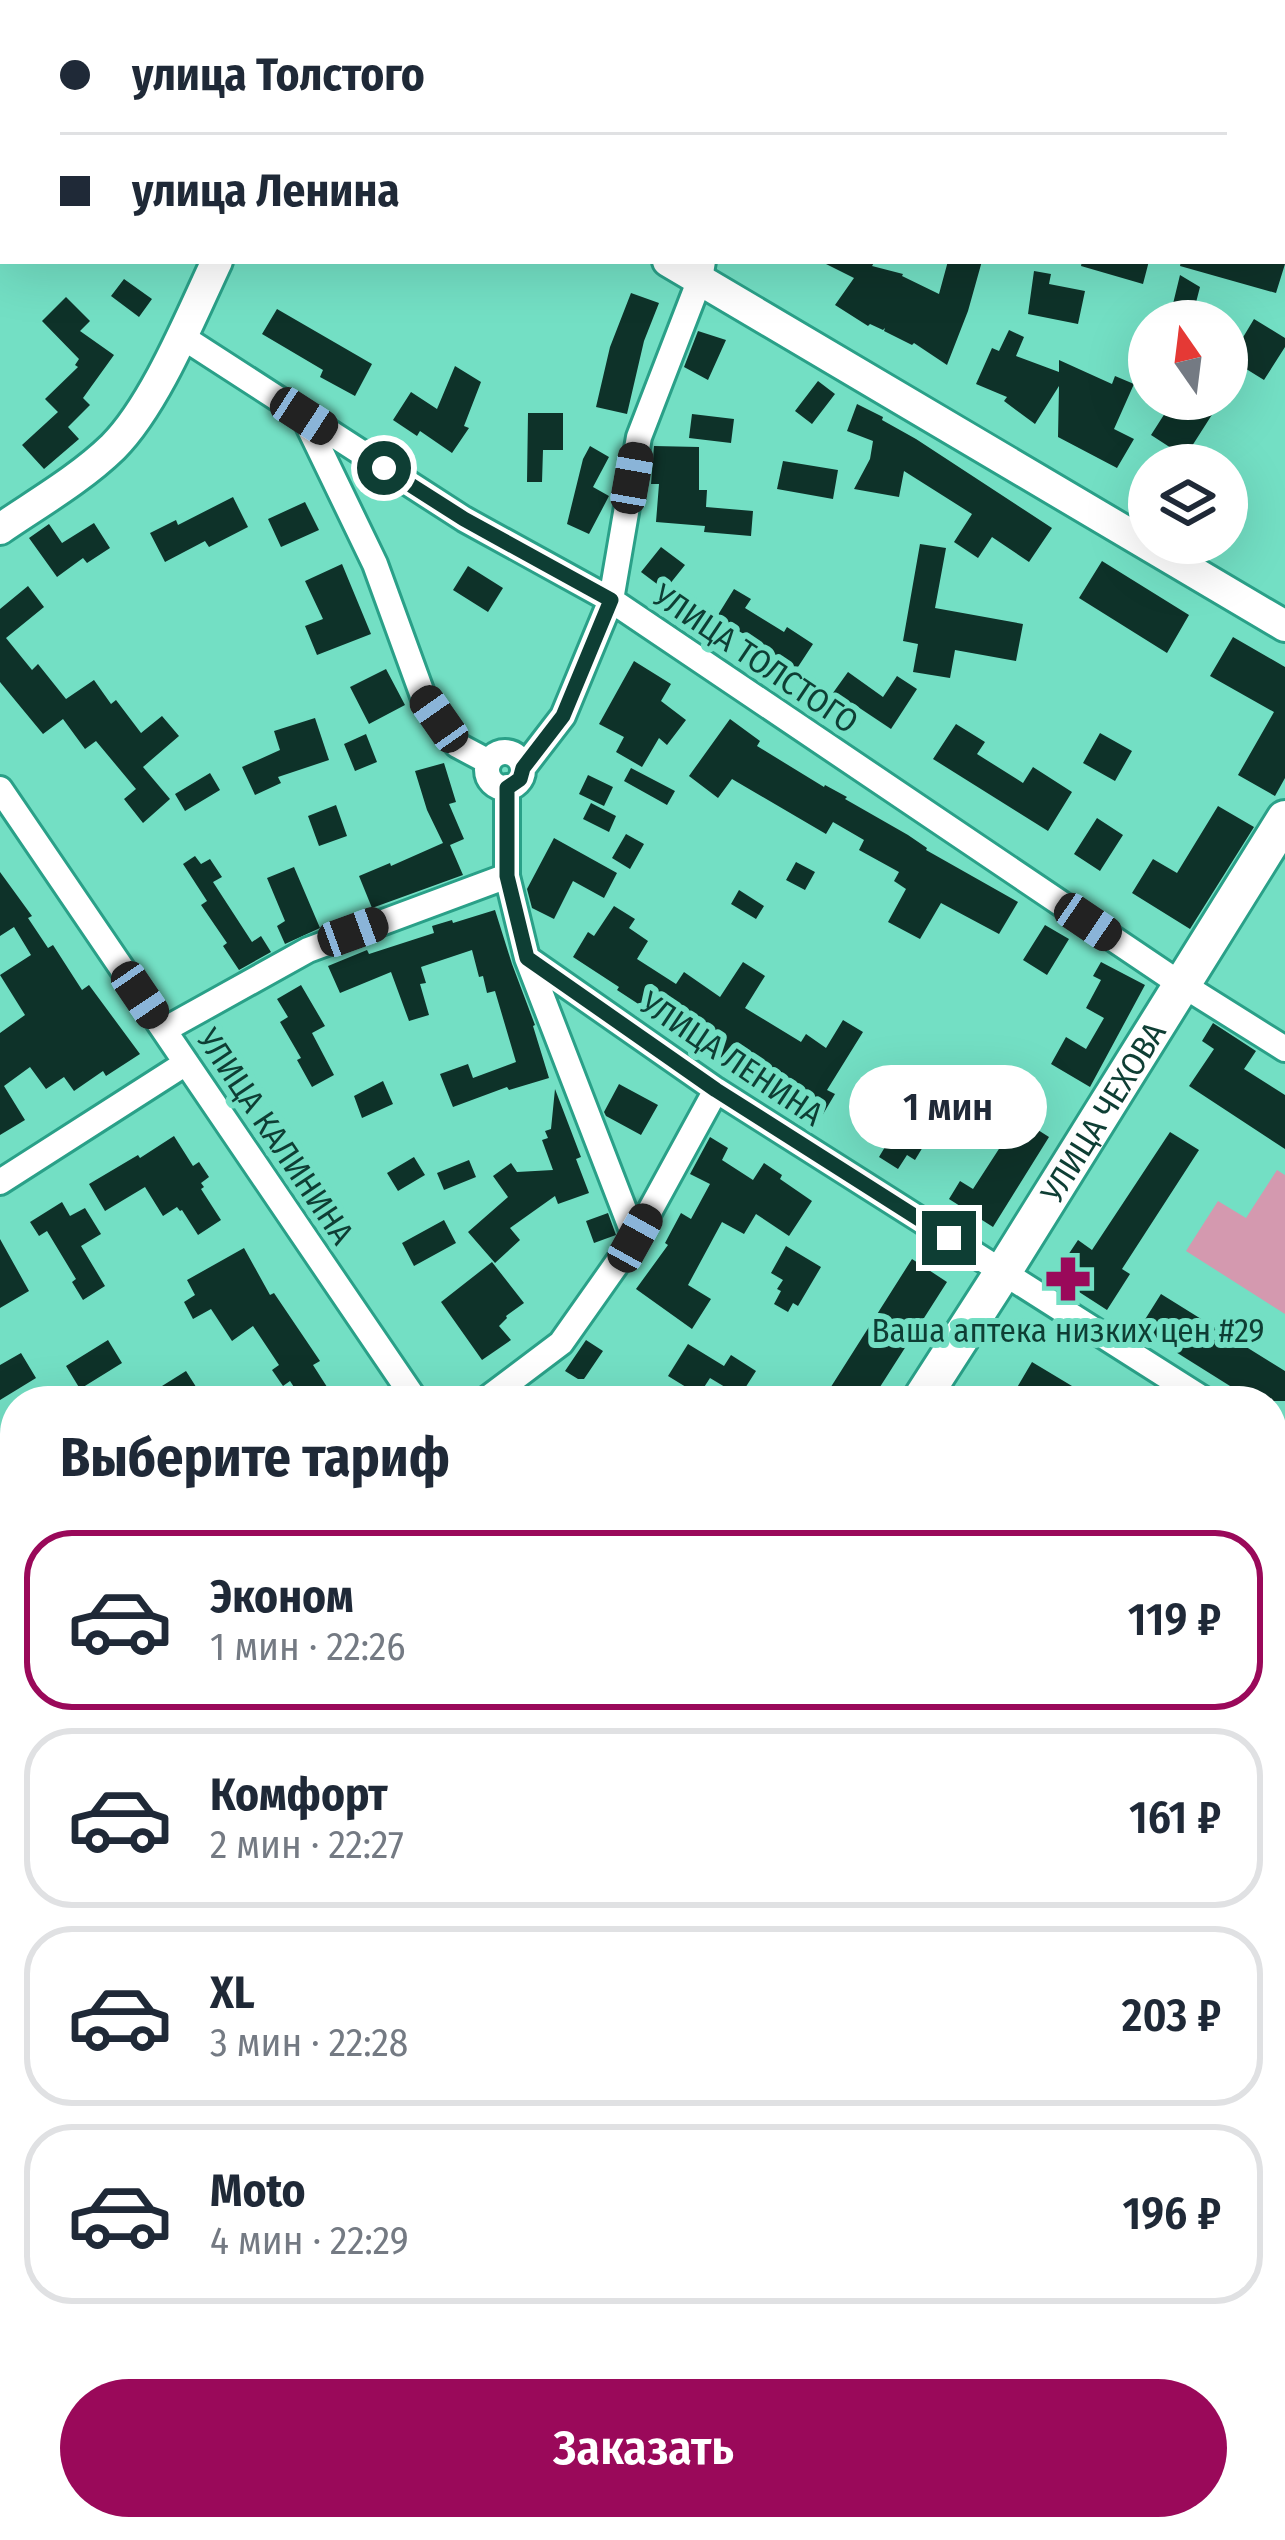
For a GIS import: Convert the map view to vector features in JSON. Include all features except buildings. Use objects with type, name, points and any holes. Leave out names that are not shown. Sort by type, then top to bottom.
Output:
[{"type":"main road","name":"УЛИЦА ЧЕХОВА","points":[[930,1386],[1285,819]]},
{"type":"street","points":[[0,529],[115,445],[143,407],[216,264]]},
{"type":"street","points":[[304,416],[375,564],[423,696],[457,745],[489,762],[490,780],[500,787],[515,778],[563,716],[611,600],[639,437],[701,270],[1285,626]]},
{"type":"street","name":"УЛИЦА ТОЛСТОГО","points":[[181,336],[464,519],[611,600],[1181,984],[1285,1048]]},
{"type":"street","points":[[515,778],[507,876],[527,958],[635,1238]]},
{"type":"street","name":"УЛИЦА КАЛИНИНА","points":[[0,789],[406,1386]]},
{"type":"street","points":[[164,1030],[308,950],[507,876]]},
{"type":"street","name":"УЛИЦА ЛЕНИНА","points":[[527,958],[716,1090],[1182,1386]]},
{"type":"street","points":[[0,1182],[186,1063]]},
{"type":"street","points":[[504,1386],[561,1343],[635,1238],[716,1090]]},
{"type":"shaded area","points":[[1277,1170],[1285,1175],[1285,1314],[1186,1251],[1218,1201],[1246,1218]]},
{"type":"place","name":"Ваша аптека низких цен #29","points":[[1068,1279]]},
{"type":"route","points":[[384,468],[464,519],[611,600],[563,716],[523,768],[517,784],[507,788],[507,876],[527,958],[716,1090],[949,1238]]}]
